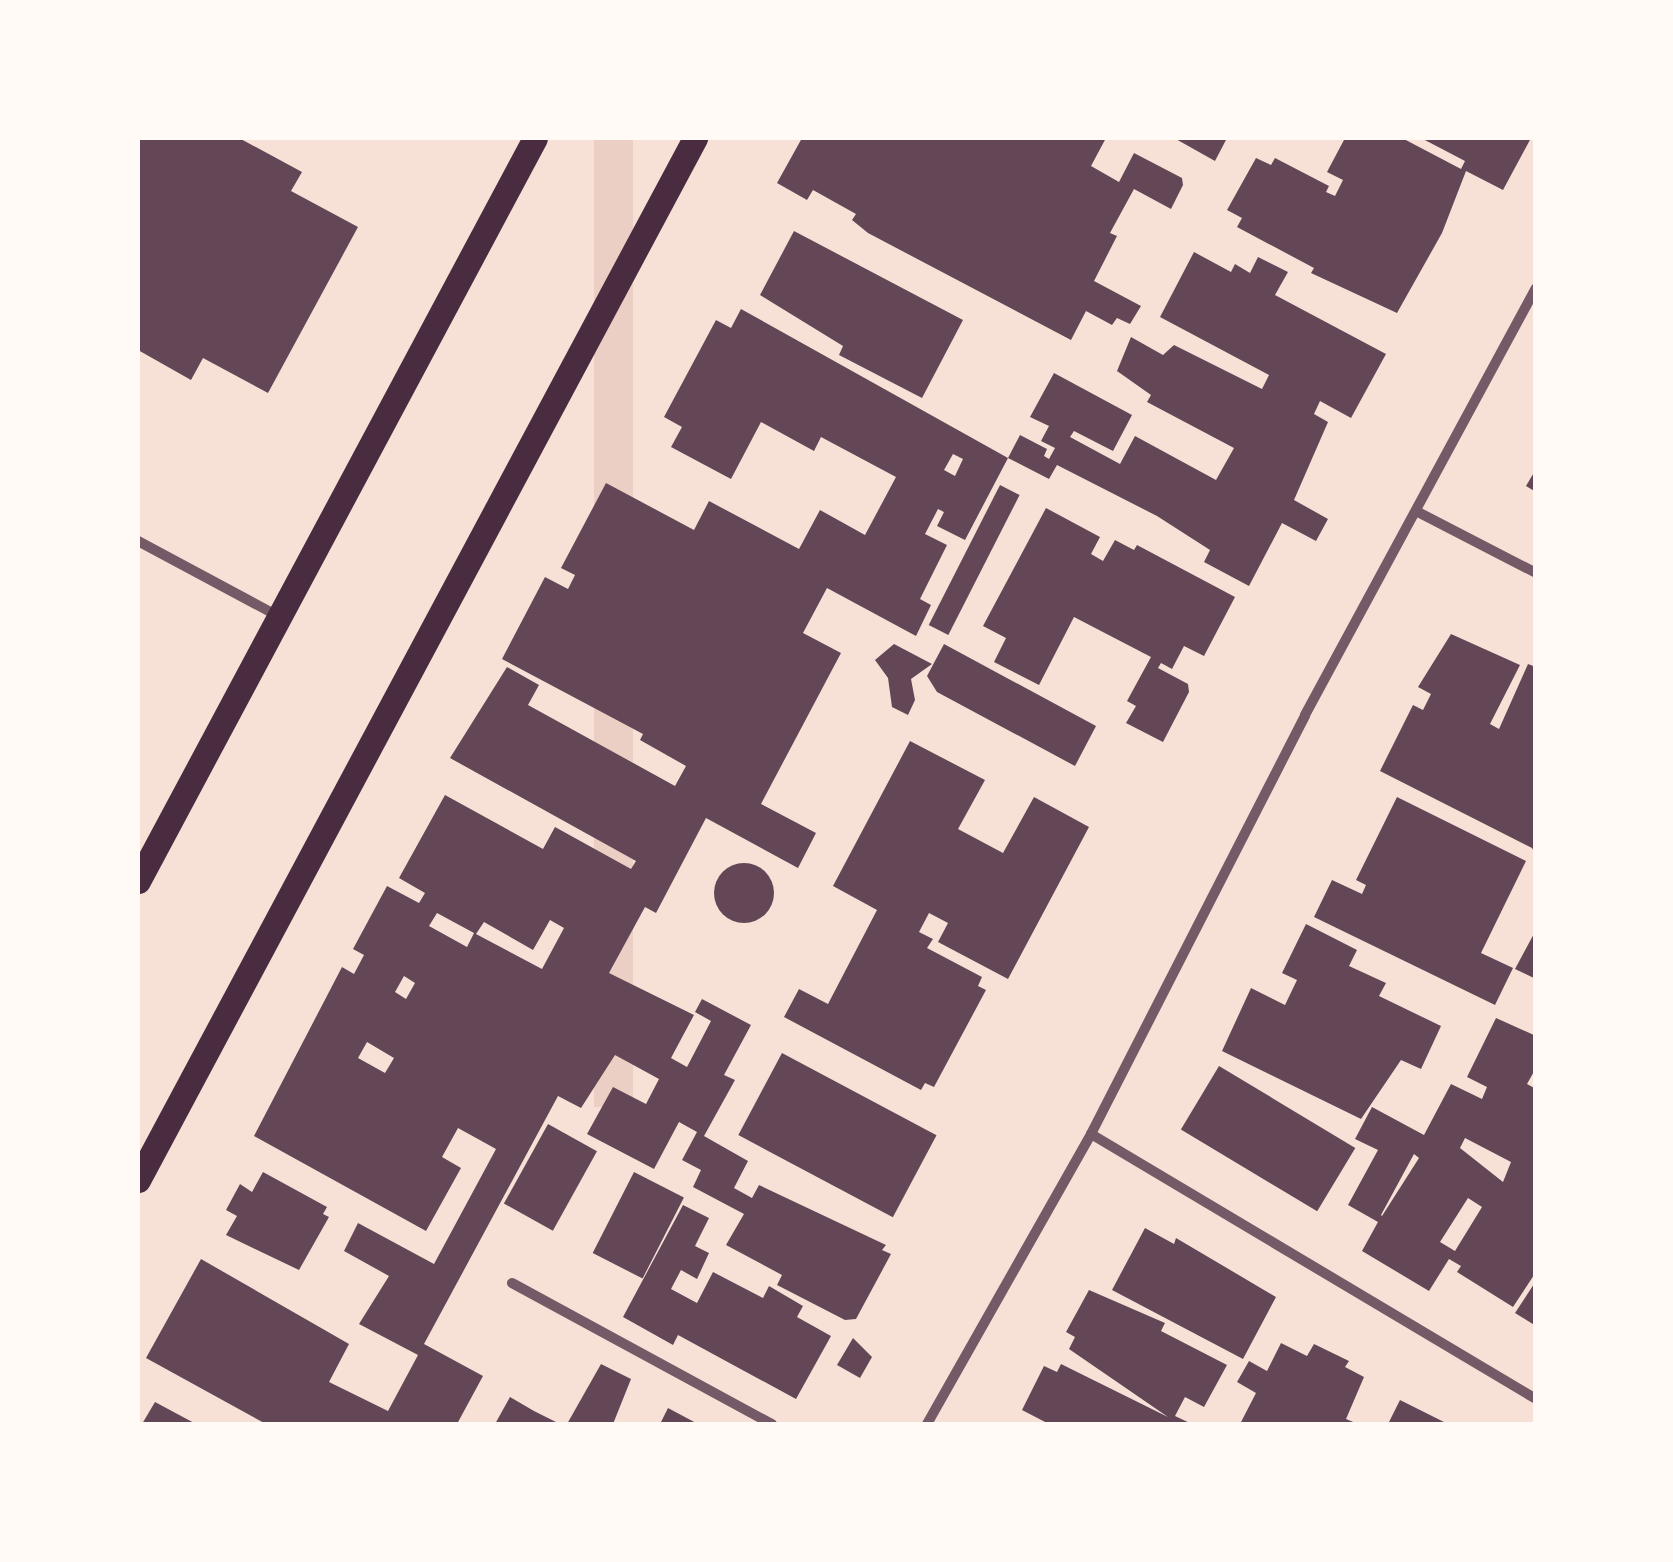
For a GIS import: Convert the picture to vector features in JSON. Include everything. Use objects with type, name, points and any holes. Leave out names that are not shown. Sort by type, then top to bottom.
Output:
[{"type":"main road","points":[[138,882],[534,138]]},
{"type":"main road","points":[[138,1180],[695,138]]},
{"type":"street","points":[[927,1424],[1091,1134],[1536,288]]},
{"type":"street","points":[[1416,511],[1536,573]]},
{"type":"street","points":[[138,541],[279,617]]},
{"type":"street","points":[[1091,1134],[1536,1399]]},
{"type":"street","points":[[512,1283],[772,1424]]},
{"type":"shaded area","points":[[594,138],[633,138],[633,1107],[594,1107]]},
{"type":"building","points":[[138,138],[239,138],[302,172],[291,191],[358,227],[268,393],[203,358],[191,380],[138,350]]},
{"type":"building","points":[[802,138],[1106,138],[1091,166],[1119,182],[1134,153],[1182,178],[1183,185],[1171,209],[1134,189],[1110,233],[1117,236],[1094,281],[1141,306],[1130,324],[1117,318],[1112,325],[1086,311],[1071,340],[868,233],[852,220],[856,214],[813,190],[807,200],[777,183]]},
{"type":"building","points":[[1174,138],[1227,138],[1215,161]]},
{"type":"building","points":[[1345,138],[1402,138],[1461,169],[1465,161],[1421,138],[1531,138],[1503,190],[1466,171],[1442,233],[1397,313],[1311,273],[1314,268],[1237,227],[1242,218],[1227,210],[1256,158],[1271,165],[1275,158],[1329,186],[1326,192],[1335,196],[1343,180],[1327,172]]},
{"type":"building","points":[[794,231],[963,320],[922,398],[839,355],[843,346],[760,295]]},
{"type":"building","points":[[1194,252],[1231,272],[1235,264],[1250,273],[1258,257],[1288,272],[1275,295],[1386,354],[1351,418],[1320,401],[1314,414],[1328,422],[1294,500],[1328,519],[1316,541],[1282,523],[1249,586],[1204,562],[1210,550],[1157,516],[1057,465],[1049,479],[1008,458],[1020,435],[1047,449],[1044,456],[1049,459],[1055,448],[1041,441],[1049,426],[1030,417],[1054,373],[1132,415],[1113,451],[1074,431],[1070,437],[1120,464],[1135,436],[1216,480],[1234,448],[1147,402],[1151,395],[1117,371],[1131,337],[1163,355],[1174,345],[1262,389],[1269,375],[1160,317]]},
{"type":"building","points":[[741,309],[1008,458],[965,540],[937,526],[944,512],[938,509],[925,534],[947,545],[920,599],[931,605],[916,636],[827,588],[803,633],[841,653],[761,804],[816,833],[798,868],[706,818],[656,913],[645,907],[609,973],[694,1015],[671,1058],[687,1067],[711,1021],[695,1012],[702,999],[751,1025],[724,1075],[735,1080],[704,1136],[748,1161],[734,1188],[752,1198],[759,1185],[886,1245],[882,1250],[891,1254],[856,1319],[845,1320],[777,1285],[782,1275],[726,1245],[744,1214],[693,1187],[701,1170],[682,1160],[697,1132],[679,1122],[654,1169],[587,1134],[613,1087],[646,1104],[659,1079],[615,1055],[581,1108],[558,1096],[424,1344],[483,1376],[457,1424],[266,1424],[146,1358],[201,1259],[349,1344],[329,1382],[388,1411],[418,1355],[359,1324],[389,1276],[344,1251],[358,1223],[434,1264],[496,1149],[458,1128],[442,1157],[461,1168],[426,1231],[254,1136],[342,967],[354,974],[364,955],[353,949],[387,886],[419,903],[425,893],[399,878],[445,795],[543,849],[555,827],[631,869],[636,861],[450,758],[507,667],[539,685],[528,705],[675,786],[686,766],[640,740],[643,734],[502,659],[545,577],[568,589],[575,575],[561,568],[606,483],[694,530],[709,501],[799,549],[820,510],[865,535],[896,477],[821,437],[814,451],[761,422],[731,479],[671,447],[682,427],[664,417],[716,320],[731,328]],"holes":[[[953,454],[963,459],[955,476],[944,470]],[[437,913],[474,933],[467,947],[429,926]],[[550,920],[564,928],[542,969],[476,934],[484,922],[533,950]],[[404,976],[415,983],[406,999],[395,992]],[[367,1042],[394,1058],[385,1073],[358,1058]]]},
{"type":"building","points":[[1536,469],[1536,492],[1526,486]]},
{"type":"building","points":[[1000,485],[1020,495],[948,635],[929,625]]},
{"type":"building","points":[[1046,508],[1100,537],[1091,554],[1103,561],[1115,540],[1134,550],[1137,545],[1235,597],[1204,656],[1184,646],[1172,669],[1161,663],[1158,668],[1188,684],[1189,692],[1163,742],[1126,723],[1136,706],[1127,701],[1151,657],[1074,617],[1039,685],[994,662],[1006,638],[983,626]]},
{"type":"building","points":[[1451,634],[1520,665],[1490,724],[1499,729],[1528,664],[1536,667],[1536,856],[1532,848],[1380,771],[1413,705],[1423,710],[1431,694],[1418,687]]},
{"type":"building","points":[[894,644],[932,664],[911,679],[915,700],[908,715],[892,707],[888,678],[875,660]]},
{"type":"building","points":[[944,644],[1096,726],[1075,766],[937,692],[927,676]]},
{"type":"building","points":[[910,741],[985,780],[958,829],[1003,853],[1034,797],[1089,827],[1008,979],[938,942],[948,923],[929,913],[919,932],[933,939],[927,948],[982,977],[978,986],[986,990],[934,1087],[925,1083],[921,1090],[784,1017],[799,989],[828,1004],[877,910],[833,886]]},
{"type":"building","points":[[1397,797],[1526,861],[1481,953],[1513,968],[1495,1005],[1314,917],[1332,880],[1362,894],[1366,885],[1356,880]]},
{"type":"building","points":[[744,863],[765,872],[774,893],[765,914],[744,923],[723,914],[714,893],[723,872]]},
{"type":"building","points":[[1306,924],[1357,950],[1349,966],[1386,983],[1379,996],[1441,1026],[1421,1069],[1401,1060],[1361,1119],[1222,1051],[1251,988],[1285,1005],[1297,980],[1282,973]]},
{"type":"building","points":[[1536,930],[1536,979],[1515,969]]},
{"type":"building","points":[[1496,1018],[1536,1036],[1536,1068],[1527,1084],[1536,1089],[1536,1272],[1513,1307],[1457,1272],[1461,1266],[1449,1259],[1429,1291],[1362,1251],[1378,1222],[1348,1205],[1378,1150],[1355,1139],[1372,1107],[1424,1135],[1451,1084],[1482,1099],[1487,1087],[1467,1077]],"holes":[[[1465,1138],[1511,1162],[1503,1182],[1460,1148]],[[1414,1154],[1419,1158],[1381,1215]],[[1468,1198],[1482,1207],[1455,1251],[1440,1242]]]},
{"type":"building","points":[[782,1053],[937,1135],[893,1217],[738,1135]]},
{"type":"building","points":[[1219,1066],[1355,1148],[1317,1211],[1181,1129]]},
{"type":"building","points":[[548,1124],[597,1151],[553,1231],[504,1204]]},
{"type":"building","points":[[263,1172],[327,1207],[323,1214],[329,1217],[299,1270],[226,1235],[237,1216],[226,1210],[240,1184],[252,1192]]},
{"type":"building","points":[[634,1172],[684,1197],[643,1279],[593,1253]]},
{"type":"building","points":[[683,1205],[709,1218],[695,1246],[709,1253],[697,1279],[681,1270],[671,1289],[697,1303],[713,1272],[763,1298],[769,1286],[803,1306],[797,1317],[831,1336],[796,1399],[678,1335],[673,1345],[623,1317]]},
{"type":"building","points":[[1145,1228],[1174,1244],[1176,1238],[1276,1297],[1243,1359],[1112,1290]]},
{"type":"building","points":[[1536,1281],[1536,1326],[1515,1313]]},
{"type":"building","points":[[1089,1290],[1165,1323],[1161,1331],[1227,1365],[1204,1407],[1185,1397],[1175,1416],[1192,1424],[1049,1424],[1022,1410],[1044,1366],[1057,1372],[1061,1364],[1168,1417],[1069,1349],[1075,1337],[1066,1332]]},
{"type":"building","points":[[853,1338],[872,1357],[860,1378],[837,1365]]},
{"type":"building","points":[[1281,1343],[1307,1356],[1314,1344],[1349,1361],[1345,1367],[1364,1377],[1346,1419],[1358,1424],[1240,1424],[1256,1393],[1237,1382],[1249,1361],[1267,1371]]},
{"type":"building","points":[[601,1364],[631,1379],[613,1424],[567,1424]]},
{"type":"building","points":[[510,1397],[534,1411],[560,1424],[495,1424]]},
{"type":"building","points":[[1400,1400],[1448,1424],[1388,1424]]},
{"type":"building","points":[[155,1402],[196,1424],[142,1424]]},
{"type":"building","points":[[668,1408],[698,1424],[660,1424]]}]
